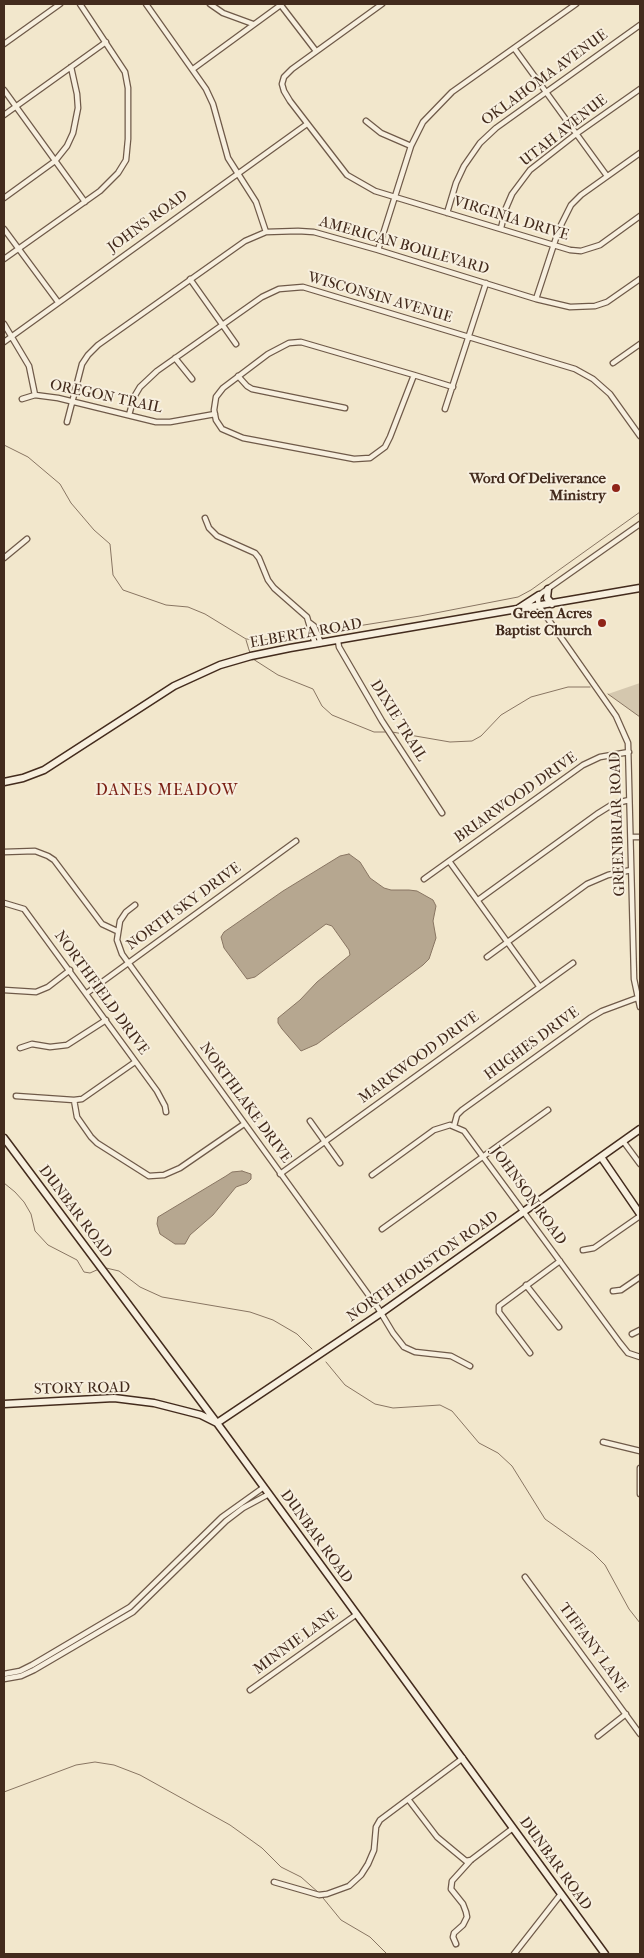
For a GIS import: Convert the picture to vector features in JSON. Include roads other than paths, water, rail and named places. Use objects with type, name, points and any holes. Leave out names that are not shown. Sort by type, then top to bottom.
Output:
[{"type":"street","points":[[4,44],[60,4]]},
{"type":"street","points":[[4,259],[110,183],[126,160],[127,81],[125,72],[80,4]]},
{"type":"street","points":[[146,4],[193,69],[213,104],[228,158],[256,202],[266,232]]},
{"type":"street","points":[[210,4],[223,13],[253,24]]},
{"type":"street","points":[[193,69],[281,4],[316,51],[382,4]]},
{"type":"street","points":[[378,250],[411,146],[423,122],[452,92],[576,4]]},
{"type":"street","name":"OKLAHOMA AVENUE","points":[[447,213],[464,166],[480,143],[496,128],[546,91],[640,25]]},
{"type":"street","points":[[4,115],[106,42]]},
{"type":"street","points":[[514,48],[607,176]]},
{"type":"street","name":"VIRGINIA DRIVE","points":[[316,51],[284,77],[282,84],[287,96],[346,175],[375,191],[576,251],[592,249],[600,245],[640,216]]},
{"type":"street","points":[[4,198],[55,161],[66,146],[76,121],[77,94],[71,66]]},
{"type":"street","name":"UTAH AVENUE","points":[[501,228],[506,208],[522,180],[539,162],[640,89]]},
{"type":"street","points":[[4,90],[84,202]]},
{"type":"street","points":[[366,121],[381,132],[411,146]]},
{"type":"street","name":"JOHNS ROAD","points":[[4,342],[307,124]]},
{"type":"street","points":[[536,299],[564,217],[571,205],[581,195],[640,153]]},
{"type":"street","points":[[4,229],[58,302]]},
{"type":"street","name":"AMERICAN BOULEVARD","points":[[67,422],[74,401],[78,376],[88,354],[245,241],[266,232],[314,232],[536,299],[570,307],[595,306],[618,296],[640,279]]},
{"type":"street","points":[[190,279],[236,344]]},
{"type":"street","points":[[445,409],[486,283]]},
{"type":"street","name":"WISCONSIN AVENUE","points":[[129,415],[134,397],[152,375],[272,291],[290,287],[302,287],[559,363],[584,374],[610,394],[640,436]]},
{"type":"street","points":[[4,324],[29,366],[35,395]]},
{"type":"street","points":[[414,375],[385,447],[370,458],[354,459],[243,438],[222,429],[216,420],[216,397],[223,388],[280,346],[295,342],[301,342],[414,375],[453,387]]},
{"type":"street","points":[[613,363],[638,345],[640,353]]},
{"type":"street","points":[[175,358],[192,379]]},
{"type":"street","points":[[238,376],[252,389],[345,408]]},
{"type":"street","name":"OREGON TRAIL","points":[[22,399],[35,395],[74,401],[145,420],[170,422],[215,414]]},
{"type":"street","points":[[205,518],[209,528],[217,536],[254,553],[259,558],[268,580],[274,588],[303,613],[314,626],[318,644]]},
{"type":"street","points":[[518,609],[640,524]]},
{"type":"street","points":[[4,558],[27,539]]},
{"type":"street","points":[[548,588],[547,598],[552,604]]},
{"type":"street","name":"ELBERTA ROAD","points":[[4,782],[23,778],[44,770],[174,686],[205,670],[251,656],[640,588]]},
{"type":"street","points":[[539,595],[539,606]]},
{"type":"street","name":"GREENBRIAR ROAD","points":[[539,606],[616,716],[625,734],[629,752],[634,979],[640,1007]]},
{"type":"street","name":"DIXIE TRAIL","points":[[338,641],[339,647],[382,721],[442,813]]},
{"type":"street","name":"BRIARWOOD DRIVE","points":[[424,879],[583,765],[600,757],[629,752]]},
{"type":"street","points":[[478,900],[597,814],[613,804],[629,800]]},
{"type":"street","points":[[631,837],[640,837]]},
{"type":"street","name":"NORTH SKY DRIVE","points":[[87,993],[296,841]]},
{"type":"street","points":[[4,852],[35,851],[54,860],[102,924],[117,931],[120,921],[135,904]]},
{"type":"street","points":[[449,861],[539,986]]},
{"type":"street","points":[[487,957],[587,884],[608,875],[631,870]]},
{"type":"street","name":"NORTHFIELD DRIVE","points":[[4,902],[24,909],[157,1091],[166,1112]]},
{"type":"street","name":"NORTHLAKE DRIVE","points":[[117,931],[119,948],[128,964],[393,1333],[404,1346],[415,1352],[451,1356],[470,1366]]},
{"type":"street","name":"MARKWOOD DRIVE","points":[[280,1174],[572,963]]},
{"type":"street","points":[[4,990],[36,992],[48,987],[70,970]]},
{"type":"street","name":"HUGHES DRIVE","points":[[454,1126],[462,1110],[590,1018],[602,1011],[638,998]]},
{"type":"street","points":[[20,1048],[32,1044],[50,1047],[67,1045],[106,1020]]},
{"type":"street","points":[[16,1096],[74,1100],[88,1096],[135,1062]]},
{"type":"street","points":[[74,1100],[77,1117],[91,1137],[97,1143],[149,1176],[164,1175],[180,1168],[244,1124]]},
{"type":"street","points":[[382,1229],[548,1110]]},
{"type":"street","points":[[310,1121],[340,1163]]},
{"type":"street","points":[[372,1175],[434,1130],[454,1126]]},
{"type":"street","name":"JOHNSON ROAD","points":[[454,1126],[469,1135],[628,1353],[640,1357]]},
{"type":"street","name":"NORTH HOUSTON ROAD","points":[[217,1423],[381,1314],[640,1129]]},
{"type":"street","name":"DUNBAR ROAD","points":[[4,1138],[217,1423],[605,1954]]},
{"type":"street","points":[[623,1141],[640,1164]]},
{"type":"street","points":[[583,1250],[594,1248],[640,1215],[600,1158]]},
{"type":"street","points":[[530,1353],[499,1312],[499,1306],[560,1261]]},
{"type":"street","points":[[613,1291],[621,1290],[640,1277]]},
{"type":"street","points":[[526,1285],[559,1328]]},
{"type":"street","points":[[632,1334],[640,1330]]},
{"type":"street","name":"STORY ROAD","points":[[4,1404],[114,1398],[154,1403],[201,1415],[217,1423]]},
{"type":"street","points":[[603,1442],[640,1451]]},
{"type":"street","points":[[640,1468],[640,1494]]},
{"type":"street","points":[[4,1679],[28,1673],[94,1632],[138,1601],[222,1517],[264,1487]]},
{"type":"street","points":[[4,1674],[20,1671],[94,1632],[122,1620],[142,1606],[226,1521],[243,1508],[269,1494]]},
{"type":"street","name":"TIFFANY LANE","points":[[525,1577],[640,1734]]},
{"type":"street","name":"MINNIE LANE","points":[[250,1690],[357,1614]]},
{"type":"street","points":[[598,1736],[626,1714]]},
{"type":"street","points":[[274,1882],[319,1895],[349,1886],[362,1875],[368,1864],[374,1850],[377,1823],[463,1758]]},
{"type":"street","points":[[408,1799],[437,1838],[466,1861],[471,1860]]},
{"type":"street","points":[[456,1944],[453,1937],[454,1933],[463,1925],[466,1912],[464,1904],[451,1889],[450,1885],[471,1860],[513,1828]]},
{"type":"street","points":[[514,1954],[561,1894]]},
{"type":"waterway","points":[[4,445],[28,457],[60,484],[71,503],[94,530],[110,544],[113,575],[123,590],[166,605],[188,607],[205,614],[246,639],[281,640],[308,638]]},
{"type":"waterway","points":[[320,634],[518,597],[531,590],[640,512]]},
{"type":"waterway","points":[[246,640],[250,653]]},
{"type":"waterway","points":[[253,659],[278,675],[313,689],[322,706],[332,715],[374,732],[385,732]]},
{"type":"waterway","points":[[392,732],[450,742],[472,741],[481,736],[501,715],[531,697],[568,687],[590,687]]},
{"type":"waterway","points":[[608,694],[640,717]]},
{"type":"waterway","points":[[4,1183],[24,1202],[31,1214],[35,1231],[48,1245],[77,1260],[84,1272],[90,1273],[99,1269]]},
{"type":"waterway","points":[[106,1268],[119,1271],[140,1287],[162,1297],[250,1312],[273,1320],[297,1334],[312,1349]]},
{"type":"waterway","points":[[326,1362],[345,1385],[375,1404],[393,1408],[440,1405],[452,1411],[479,1443],[498,1453],[512,1466],[545,1519],[593,1553],[605,1565],[629,1609],[640,1623]]},
{"type":"waterway","points":[[4,1792],[76,1765],[95,1762],[114,1765],[140,1775],[230,1825],[262,1848],[281,1867],[301,1877],[319,1893]]},
{"type":"waterway","points":[[323,1898],[341,1920],[370,1937],[387,1954]]},
{"type":"place","name":"Word Of Deliverance Ministry","points":[[616,488]]},
{"type":"place","name":"Green Acres Baptist Church","points":[[602,623]]},
{"type":"district","name":"DANES MEADOW","points":[[167,791]]}]
